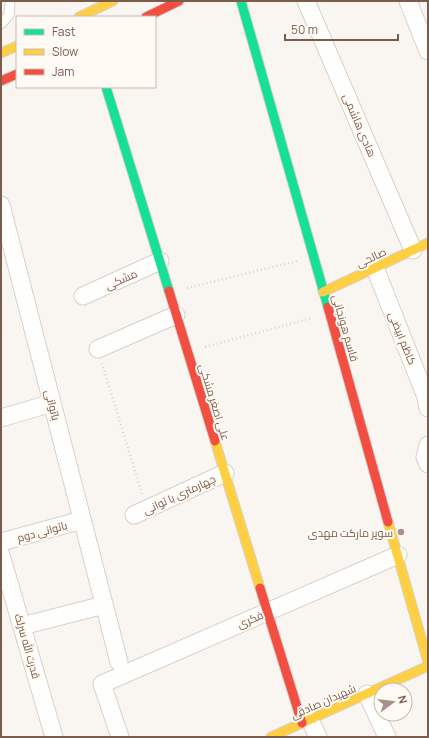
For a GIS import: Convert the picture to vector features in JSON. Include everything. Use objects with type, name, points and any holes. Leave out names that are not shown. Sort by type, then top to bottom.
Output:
[{"type":"street","points":[[81,16],[113,1]]},
{"type":"street","points":[[148,16],[179,1]]},
{"type":"street","name":"قاسم هونجانی","points":[[241,1],[428,662]]},
{"type":"street","name":"هادی هاشمی","points":[[307,1],[421,246]]},
{"type":"street","points":[[408,1],[428,51]]},
{"type":"street","points":[[1,53],[16,46]]},
{"type":"street","points":[[1,81],[16,74]]},
{"type":"street","name":"علی اصغر مشکی","points":[[106,88],[267,612],[306,721]]},
{"type":"street","name":"باتوانی","points":[[1,205],[119,662]]},
{"type":"street","name":"صالحی","points":[[323,292],[421,246]]},
{"type":"street","name":"مشکی","points":[[83,296],[160,261]]},
{"type":"street","name":"کاظم ابیضی","points":[[375,268],[426,397],[428,408]]},
{"type":"street","points":[[98,349],[176,315]]},
{"type":"street","points":[[1,418],[52,403]]},
{"type":"street","points":[[428,445],[425,457],[428,464]]},
{"type":"street","name":"چهارمتری با توانی","points":[[140,512],[225,473]]},
{"type":"street","name":"باتوانی دوم","points":[[1,542],[82,520]]},
{"type":"street","name":"فکری","points":[[120,737],[102,684],[398,555]]},
{"type":"street","name":"قدرت الله سرلک","points":[[1,556],[4,576],[22,626],[54,737]]},
{"type":"street","points":[[22,626],[104,606]]},
{"type":"street","name":"شهیدان صادقی","points":[[271,737],[428,666]]},
{"type":"street","points":[[367,694],[388,737]]},
{"type":"street","points":[[306,721],[318,737]]},
{"type":"lane","points":[[1,24],[9,15],[9,3]]},
{"type":"path","points":[[95,1],[102,16]]},
{"type":"path","points":[[169,293],[313,256]]},
{"type":"path","points":[[188,352],[329,313]]},
{"type":"path","points":[[98,349],[140,512]]},
{"type":"traffic: fast","points":[[241,1],[328,307]]},
{"type":"traffic: fast","points":[[106,88],[169,291]]},
{"type":"traffic: slow","points":[[81,16],[113,1]]},
{"type":"traffic: slow","points":[[1,53],[16,46]]},
{"type":"traffic: slow","points":[[323,292],[428,243]]},
{"type":"traffic: slow","points":[[215,441],[260,588]]},
{"type":"traffic: slow","points":[[388,522],[428,662]]},
{"type":"traffic: slow","points":[[271,737],[428,666]]},
{"type":"traffic: jam","points":[[148,16],[179,1]]},
{"type":"traffic: jam","points":[[1,81],[16,74]]},
{"type":"traffic: jam","points":[[169,291],[215,441]]},
{"type":"traffic: jam","points":[[328,307],[388,522]]},
{"type":"traffic: jam","points":[[260,588],[302,723]]},
{"type":"place","name":"سوپر مارکت مهدی","points":[[401,532]]}]
